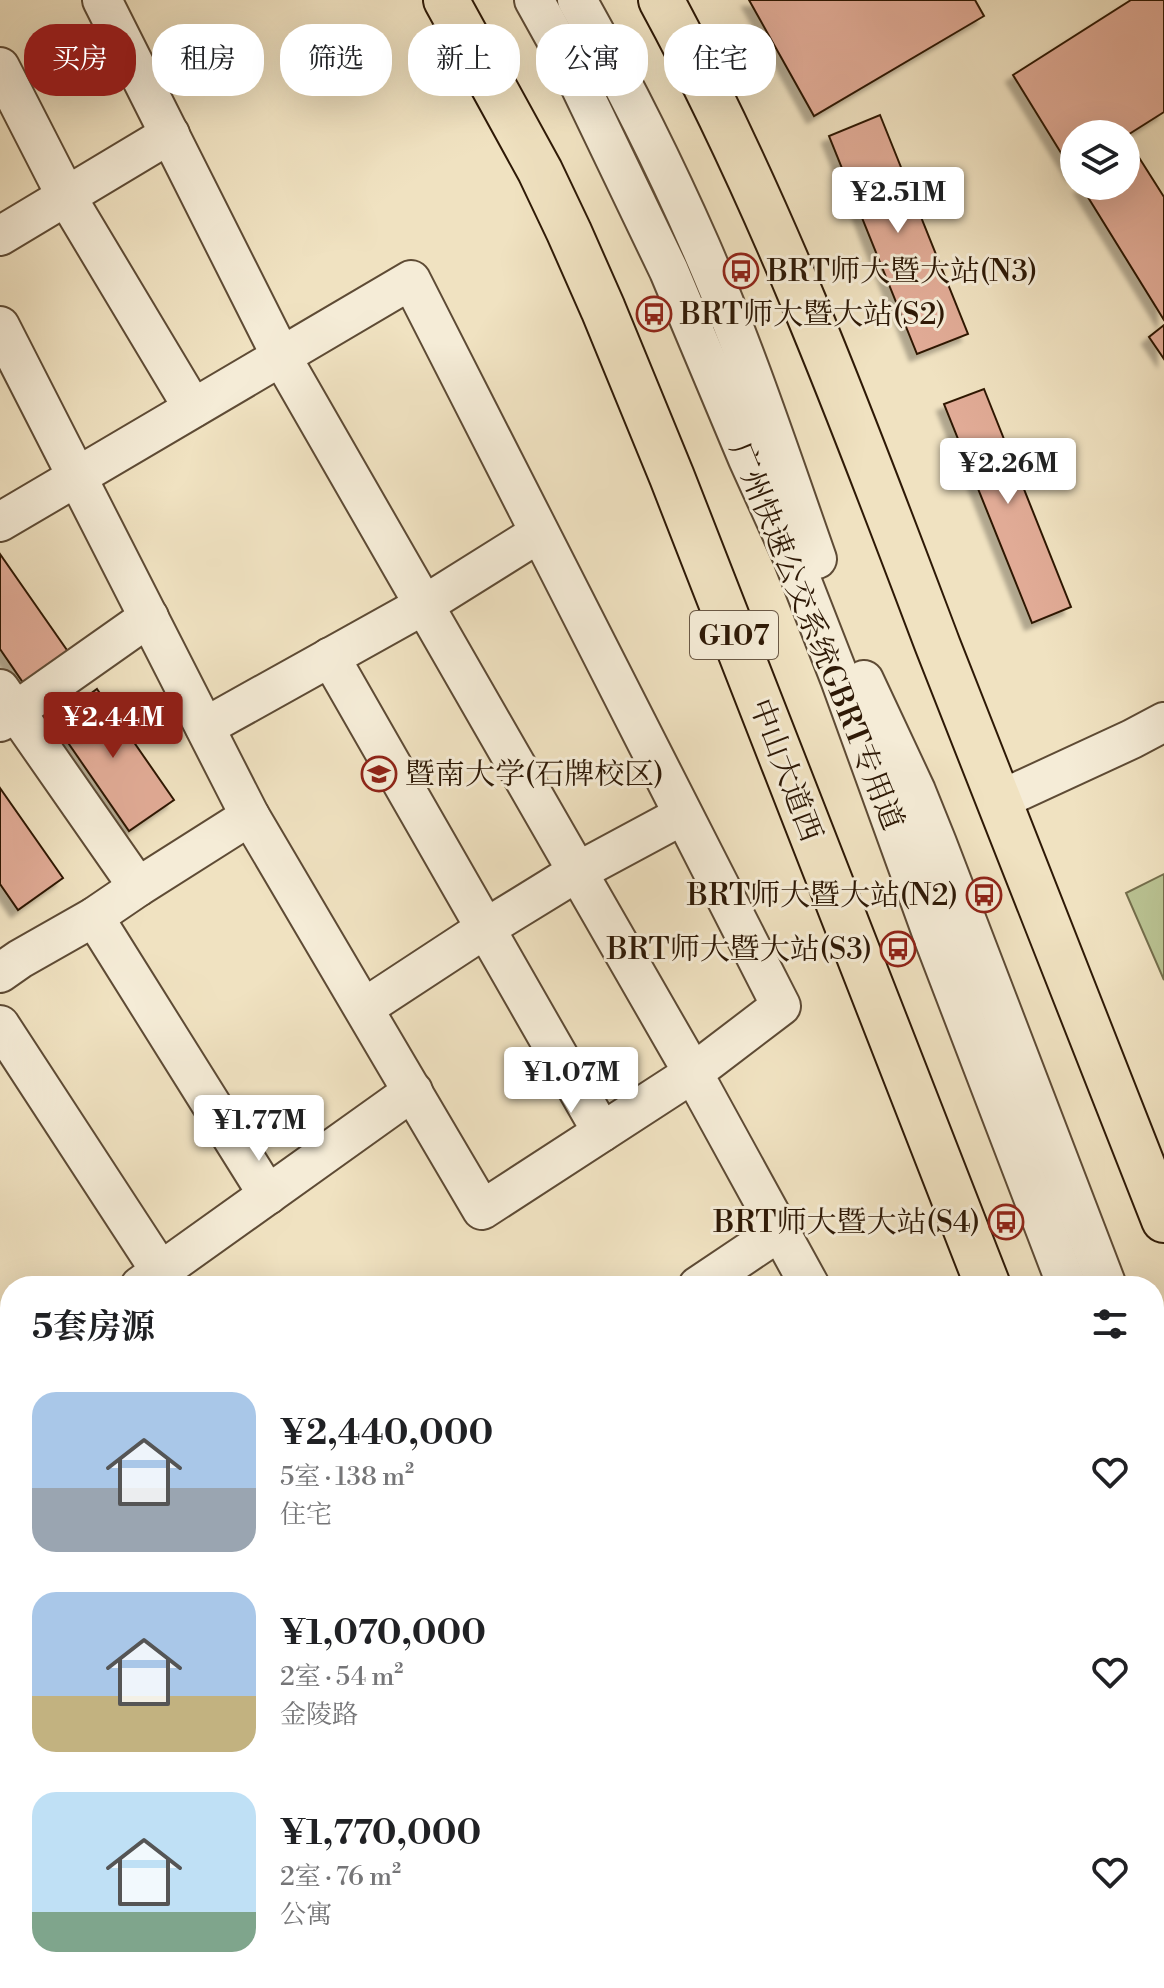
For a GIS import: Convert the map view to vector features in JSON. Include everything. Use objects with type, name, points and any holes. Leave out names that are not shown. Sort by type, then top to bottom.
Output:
[{"type":"main road","name":"中山大道西","points":[[446,0],[540,171],[614,334],[984,1276]]},
{"type":"main road","points":[[661,0],[728,133],[815,329],[1164,1220]]},
{"type":"street","points":[[102,0],[281,356],[693,1073],[805,1276]]},
{"type":"street","name":"广州快速公交系统GBRT专用道","points":[[534,0],[569,63],[663,257],[792,556],[1063,1276]]},
{"type":"street","name":"广州快速公交系统GBRT专用道","points":[[577,0],[664,165],[701,248],[762,402],[846,637],[937,843],[1103,1276]]},
{"type":"street","points":[[0,67],[66,196],[193,408]]},
{"type":"street","points":[[0,236],[170,134]]},
{"type":"street","points":[[0,326],[77,477],[149,617],[250,816],[482,1210],[693,1073],[781,1006],[411,280],[281,356],[77,477],[0,522]]},
{"type":"street","points":[[205,727],[424,605],[539,533]]},
{"type":"street","points":[[138,887],[5,708],[149,617]]},
{"type":"street","points":[[330,657],[602,1132]]},
{"type":"street","points":[[998,801],[1164,722]]},
{"type":"street","points":[[364,1008],[577,872],[683,815]]},
{"type":"street","points":[[7,955],[94,917],[250,816]]},
{"type":"street","points":[[94,917],[268,1195]]},
{"type":"street","points":[[0,1025],[148,1276]]},
{"type":"street","points":[[154,1276],[413,1091]]},
{"type":"street","points":[[713,1276],[780,1231]]},
{"type":"green space","points":[[1164,874],[1164,980],[1126,893]]},
{"type":"building","points":[[749,0],[975,0],[984,16],[814,116],[776,48],[776,24],[762,24]]},
{"type":"building","points":[[1131,0],[1164,0],[1164,112],[1140,127],[1140,120],[1060,120],[1060,151],[1013,75]]},
{"type":"building","points":[[880,115],[968,334],[917,354],[829,136]]},
{"type":"building","points":[[1140,159],[1164,197],[1164,320],[1090,200],[1140,200]]},
{"type":"building","points":[[1164,325],[1164,359],[1149,337]]},
{"type":"building","points":[[984,389],[1071,607],[1032,623],[944,404]]},
{"type":"building","points":[[0,554],[69,653],[24,684],[0,649]]},
{"type":"building","points":[[97,689],[174,800],[129,831],[53,721]]},
{"type":"building","points":[[0,788],[63,878],[18,910],[0,884]]},
{"type":"place","name":"BRT师大暨大站(N3)","points":[[741,271]]},
{"type":"place","name":"BRT师大暨大站(S2)","points":[[654,314]]},
{"type":"place","name":"暨南大学(石牌校区)","points":[[379,774]]},
{"type":"place","name":"BRT师大暨大站(N2)","points":[[984,895]]},
{"type":"place","name":"BRT师大暨大站(S3)","points":[[898,949]]},
{"type":"place","name":"BRT师大暨大站(S4)","points":[[1006,1222]]}]
